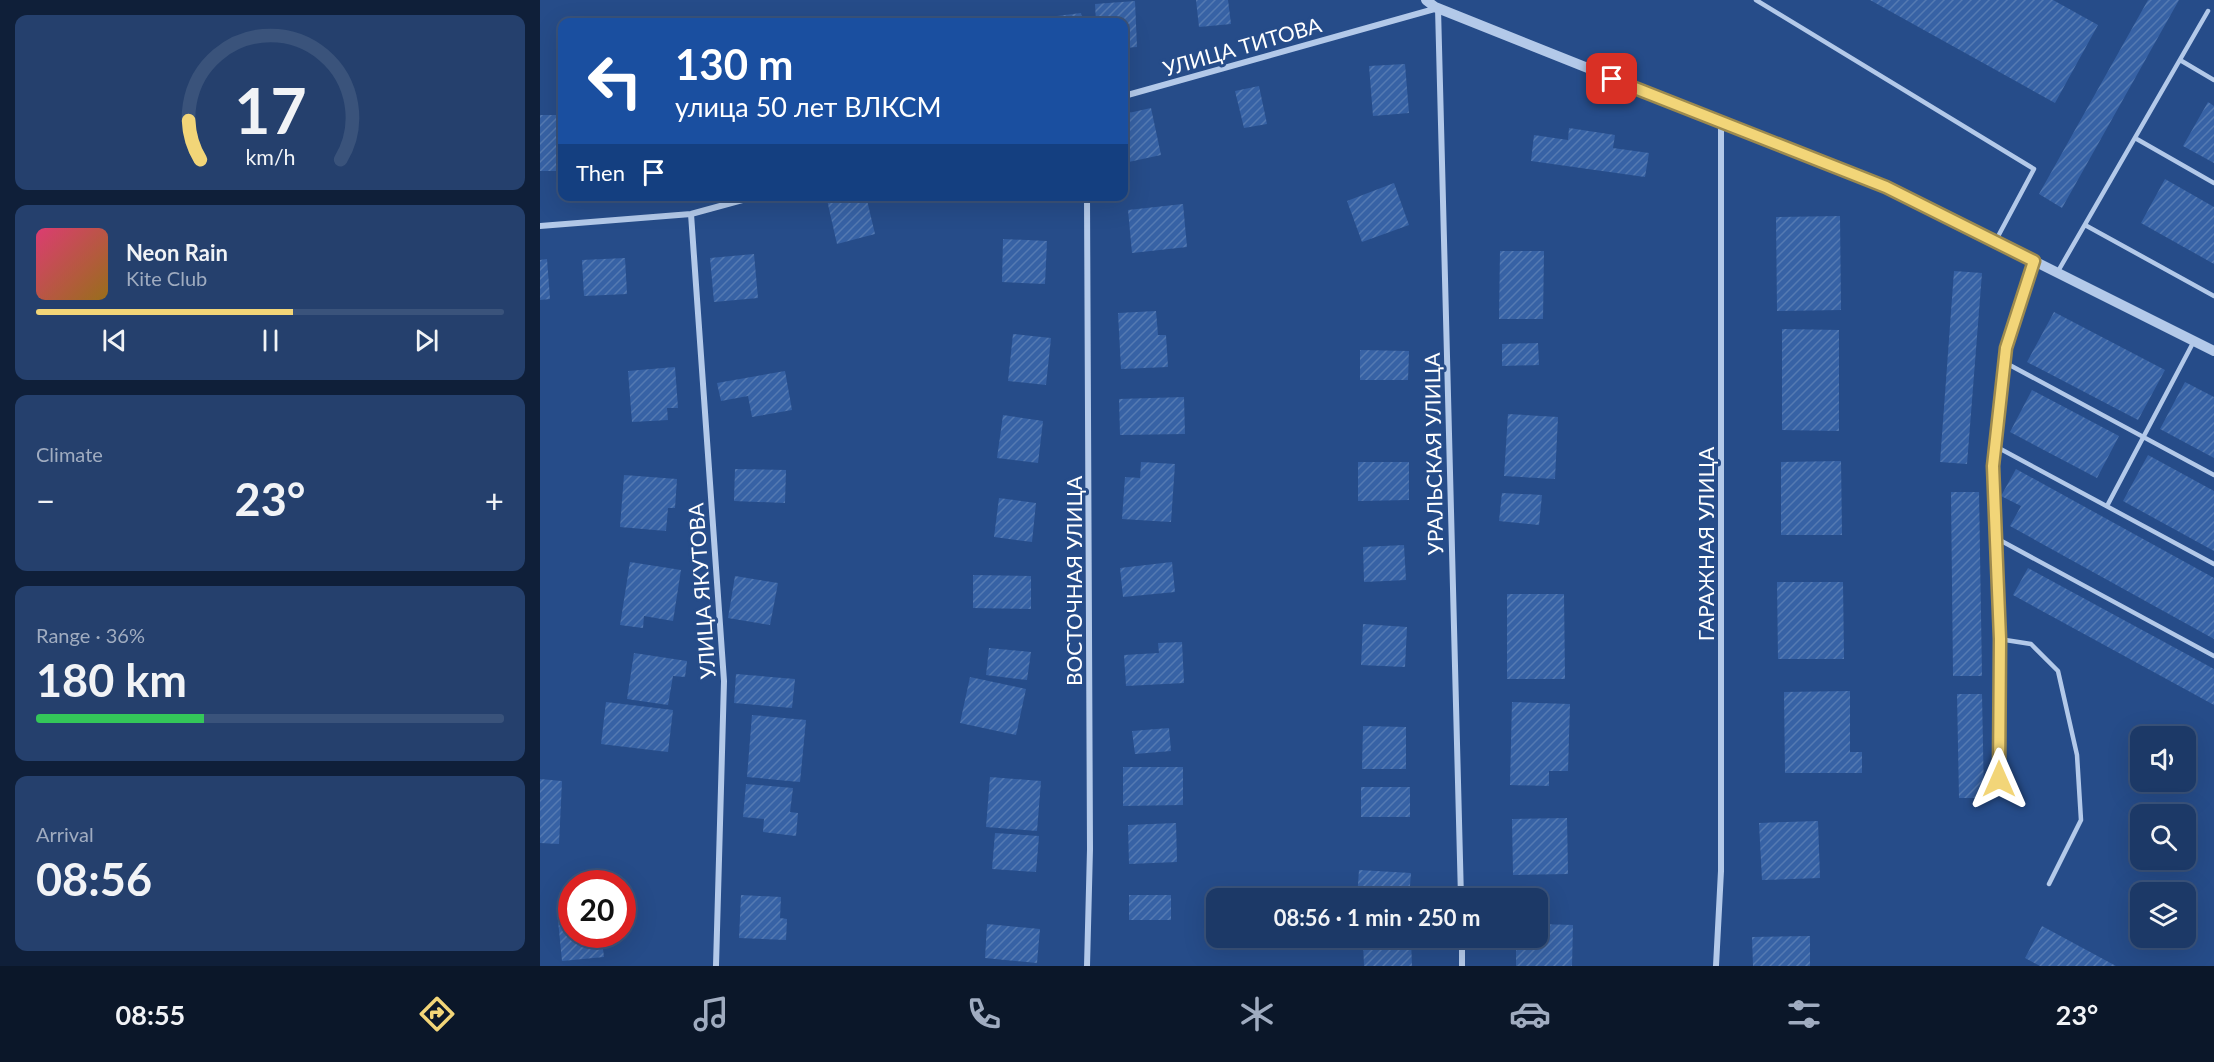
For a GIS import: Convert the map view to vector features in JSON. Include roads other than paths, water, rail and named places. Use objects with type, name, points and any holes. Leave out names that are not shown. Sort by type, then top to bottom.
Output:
[{"type":"street","points":[[1426,0],[1438,8],[1886,187],[2214,351]]},
{"type":"street","name":"УЛИЦА ТИТОВА","points":[[1128,95],[1438,8]]},
{"type":"street","name":"УРАЛЬСКАЯ УЛИЦА","points":[[1438,8],[1461,888]]},
{"type":"street","name":"ГАРАЖНАЯ УЛИЦА","points":[[1716,966],[1721,871],[1721,123]]},
{"type":"street","points":[[540,226],[691,214],[738,201]]},
{"type":"street","name":"ВОСТОЧНАЯ УЛИЦА","points":[[1087,966],[1090,849],[1088,201]]},
{"type":"street","name":"УЛИЦА ЯКУТОВА","points":[[691,214],[724,681],[716,966]]},
{"type":"street","points":[[1462,948],[1462,966]]},
{"type":"lane","points":[[1756,0],[2034,169],[1995,242]]},
{"type":"lane","points":[[2058,273],[2208,11]]},
{"type":"lane","points":[[2180,60],[2214,80]]},
{"type":"lane","points":[[2135,138],[2214,183]]},
{"type":"lane","points":[[2085,225],[2214,296]]},
{"type":"lane","points":[[1999,779],[2000,639],[1993,466],[2006,348],[2034,261]]},
{"type":"lane","points":[[2108,506],[2194,341]]},
{"type":"lane","points":[[2004,362],[2214,475]]},
{"type":"lane","points":[[1995,446],[2214,564]]},
{"type":"lane","points":[[1996,538],[2214,656]]},
{"type":"lane","points":[[2000,639],[2031,644],[2058,671],[2077,755],[2081,820],[2049,884]]}]
